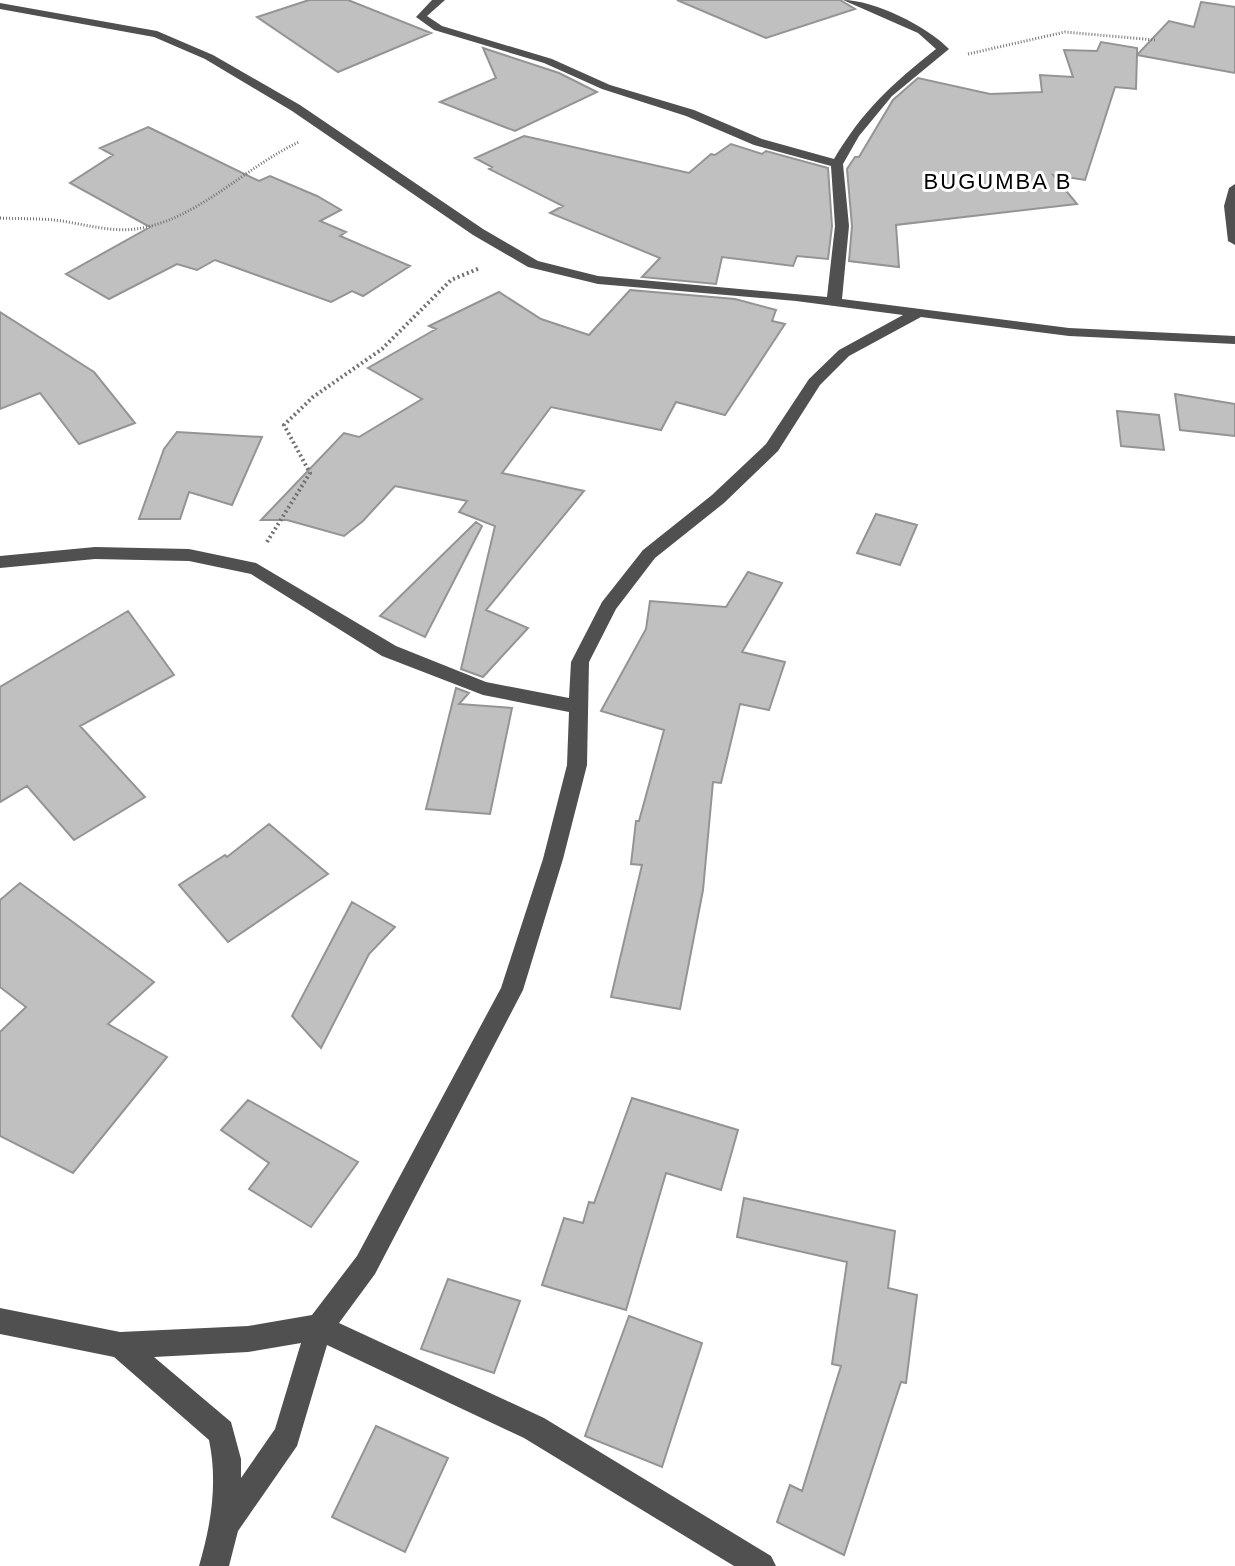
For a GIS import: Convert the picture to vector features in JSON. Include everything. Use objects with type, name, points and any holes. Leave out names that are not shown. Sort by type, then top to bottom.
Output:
[{"type":"street","points":[[440,0],[429,6],[421,17],[438,28],[548,61],[606,87],[690,113],[758,142],[837,164]]},
{"type":"street","points":[[834,302],[842,226],[837,164],[854,135],[888,93],[943,49],[922,31],[848,0]]},
{"type":"street","points":[[0,6],[157,34],[209,57],[533,264],[598,280],[834,302],[1069,332],[1235,340]]},
{"type":"street","points":[[1235,188],[1231,206],[1235,241]]},
{"type":"street","points":[[226,1524],[287,1436],[319,1327],[366,1265],[512,990],[553,859],[577,765],[580,662],[608,606],[649,554],[718,499],[772,447],[814,382],[844,353],[918,313]]},
{"type":"street","points":[[0,562],[95,553],[189,555],[256,569],[389,651],[483,688],[579,707]]},
{"type":"street","points":[[0,1321],[120,1345],[248,1339],[319,1327],[534,1428],[761,1566]]},
{"type":"street","points":[[120,1345],[221,1432],[227,1459],[226,1524],[214,1566]]},
{"type":"path","points":[[928,63],[1065,32],[1155,40]]},
{"type":"path","points":[[0,218],[60,221],[115,231],[143,228],[184,213],[243,171],[285,148],[329,131]]},
{"type":"path","points":[[248,568],[286,516],[310,473],[284,425],[313,397],[382,349],[451,280],[514,254]]},
{"type":"building","points":[[309,0],[348,0],[431,33],[338,72],[257,17]]},
{"type":"building","points":[[677,0],[840,0],[855,9],[766,38]]},
{"type":"building","points":[[1201,2],[1235,7],[1235,73],[1137,55],[1169,21],[1194,27]]},
{"type":"building","points":[[1101,42],[1137,48],[1136,89],[1115,87],[1085,180],[1053,175],[1077,204],[896,225],[899,267],[849,261],[852,226],[847,169],[855,157],[859,157],[893,100],[918,78],[990,94],[1042,92],[1040,75],[1073,77],[1064,50],[1097,51]]},
{"type":"building","points":[[483,48],[559,73],[597,92],[515,131],[440,102],[496,78]]},
{"type":"building","points":[[148,127],[259,181],[270,176],[317,196],[341,210],[320,221],[346,232],[340,236],[410,266],[363,296],[352,291],[331,302],[215,260],[197,270],[177,264],[109,299],[66,274],[150,227],[70,183],[113,155],[100,148]]},
{"type":"building","points":[[524,136],[689,173],[711,154],[715,155],[731,144],[828,168],[832,226],[828,259],[797,256],[793,266],[722,257],[716,284],[642,277],[660,258],[550,213],[563,206],[489,169],[492,167],[475,158]]},
{"type":"building","points":[[630,290],[735,299],[776,310],[772,321],[785,324],[725,415],[676,402],[661,430],[551,407],[502,473],[584,491],[486,610],[528,628],[483,677],[461,669],[495,526],[459,512],[467,501],[395,486],[363,521],[344,536],[287,520],[261,520],[344,433],[359,437],[422,399],[368,368],[436,329],[429,326],[499,292],[541,319],[589,335]]},
{"type":"building","points":[[0,312],[94,372],[135,423],[79,444],[40,393],[0,409]]},
{"type":"building","points":[[1175,394],[1235,404],[1235,436],[1180,430]]},
{"type":"building","points":[[1117,411],[1159,415],[1164,450],[1121,446]]},
{"type":"building","points":[[177,432],[262,437],[232,505],[189,492],[180,519],[139,519],[164,449]]},
{"type":"building","points":[[876,514],[917,525],[900,565],[857,553]]},
{"type":"building","points":[[476,522],[482,526],[425,637],[380,616]]},
{"type":"building","points":[[748,572],[782,583],[742,652],[785,662],[769,710],[740,704],[721,783],[713,782],[703,890],[680,1009],[611,997],[642,865],[631,864],[636,821],[639,821],[664,730],[601,711],[646,629],[650,601],[726,607]]},
{"type":"building","points":[[128,611],[174,675],[80,726],[145,797],[74,840],[27,786],[0,802],[0,687]]},
{"type":"building","points":[[456,688],[469,693],[459,704],[512,708],[490,814],[426,809]]},
{"type":"building","points":[[269,824],[328,874],[228,942],[179,885],[225,855],[227,857]]},
{"type":"building","points":[[20,883],[154,982],[108,1024],[167,1057],[73,1173],[0,1136],[0,1032],[26,1007],[0,987],[0,900]]},
{"type":"building","points":[[352,902],[395,927],[369,954],[321,1048],[292,1016]]},
{"type":"building","points":[[632,1098],[738,1130],[721,1190],[666,1173],[626,1310],[542,1285],[564,1218],[583,1223],[589,1202],[594,1203]]},
{"type":"building","points":[[248,1100],[358,1162],[311,1227],[249,1189],[269,1163],[221,1130]]},
{"type":"building","points":[[744,1198],[895,1231],[888,1288],[917,1295],[906,1383],[901,1382],[844,1555],[777,1522],[790,1485],[802,1491],[841,1366],[832,1364],[847,1262],[737,1237]]},
{"type":"building","points":[[448,1279],[520,1301],[494,1373],[421,1349]]},
{"type":"building","points":[[629,1316],[702,1343],[662,1467],[585,1436]]},
{"type":"building","points":[[376,1426],[448,1458],[405,1552],[332,1517]]},
{"type":"district","name":"BUGUMBA B","points":[[998,181]]}]
